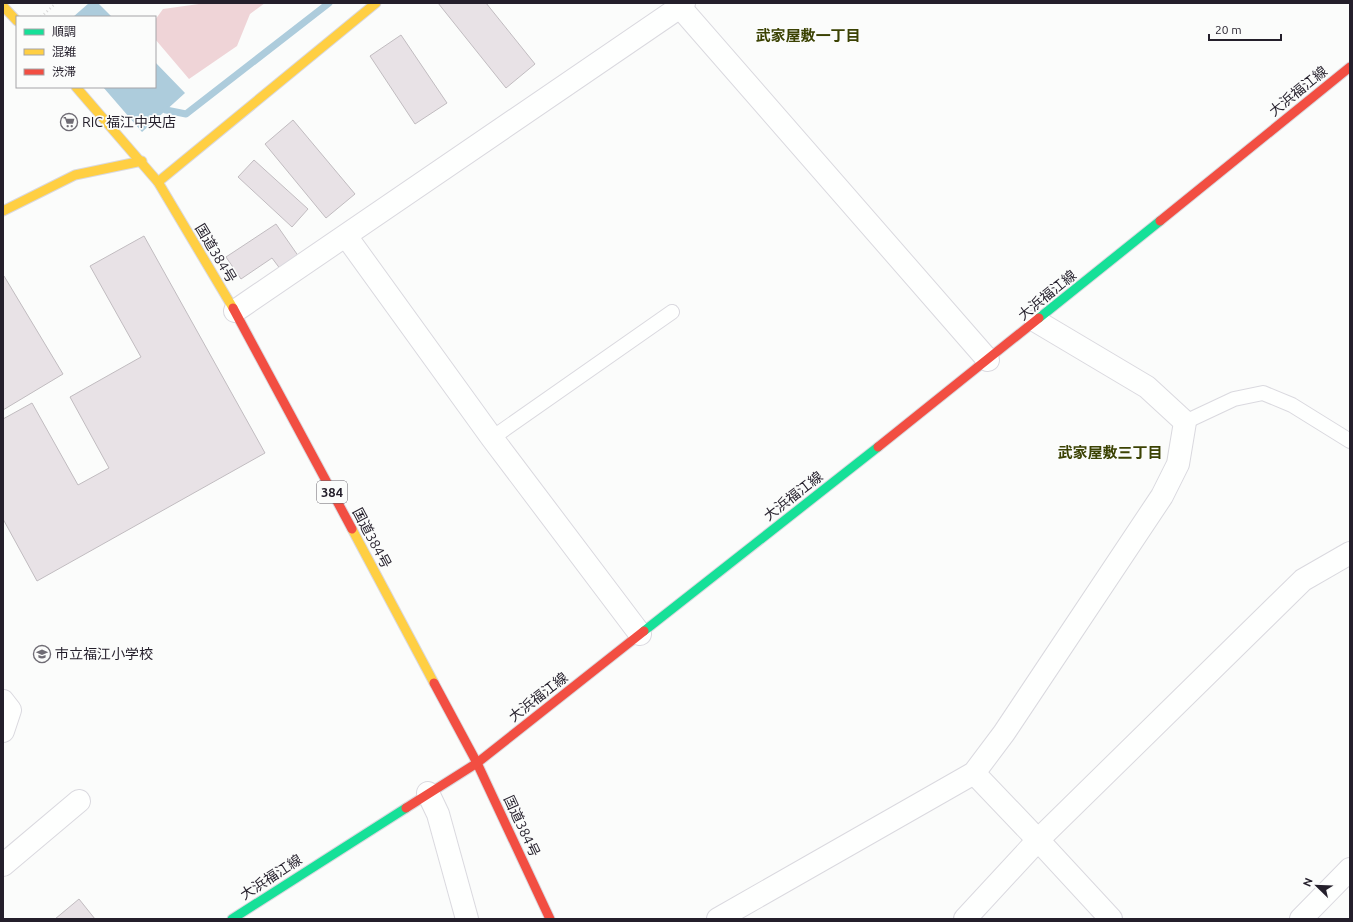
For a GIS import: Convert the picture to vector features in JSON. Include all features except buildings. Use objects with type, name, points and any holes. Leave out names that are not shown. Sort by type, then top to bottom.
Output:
[{"type":"main road","points":[[158,182],[376,3]]},
{"type":"main road","points":[[3,6],[16,20]]},
{"type":"main road","name":"大浜福江線","points":[[232,919],[477,763],[1036,322],[1350,67]]},
{"type":"main road","name":"国道384号","points":[[77,88],[142,161],[158,182],[235,311],[477,763],[520,859],[550,919]]},
{"type":"main road","points":[[3,211],[25,198],[75,175],[142,161]]},
{"type":"street","points":[[235,311],[682,5],[988,360]]},
{"type":"street","points":[[346,236],[492,438],[640,634]]},
{"type":"street","points":[[718,919],[974,773],[1004,734],[1162,496],[1178,464],[1185,422],[1147,387],[1036,322]]},
{"type":"street","points":[[965,919],[1038,840],[1303,580],[1350,553]]},
{"type":"street","points":[[3,701],[10,710],[3,731]]},
{"type":"street","points":[[974,773],[1111,919]]},
{"type":"street","points":[[428,793],[438,814],[467,919]]},
{"type":"street","points":[[3,865],[79,801]]},
{"type":"street","points":[[1301,919],[1350,869]]},
{"type":"lane","points":[[492,438],[672,312]]},
{"type":"lane","points":[[1185,422],[1234,399],[1263,393],[1292,405],[1350,441]]},
{"type":"path","points":[[42,16],[56,3]]},
{"type":"shaded area","points":[[206,3],[265,3],[250,14],[237,46],[189,79],[156,40],[156,19],[163,9]]},
{"type":"water","points":[[89,3],[98,3],[111,16],[74,16]]},
{"type":"water","points":[[156,63],[185,93],[142,132],[104,88],[156,88]]},
{"type":"waterway","points":[[166,110],[186,114],[329,3]]},
{"type":"traffic: fast","points":[[1039,318],[1160,221]]},
{"type":"traffic: fast","points":[[644,631],[878,447]]},
{"type":"traffic: fast","points":[[232,919],[406,808]]},
{"type":"traffic: slow","points":[[158,182],[376,3]]},
{"type":"traffic: slow","points":[[3,6],[16,20]]},
{"type":"traffic: slow","points":[[77,88],[158,182],[233,308]]},
{"type":"traffic: slow","points":[[3,211],[75,175],[142,161]]},
{"type":"traffic: slow","points":[[352,529],[434,683]]},
{"type":"traffic: jam","points":[[1160,221],[1350,67]]},
{"type":"traffic: jam","points":[[233,308],[352,529]]},
{"type":"traffic: jam","points":[[878,447],[1039,318]]},
{"type":"traffic: jam","points":[[406,808],[477,763],[644,631]]},
{"type":"traffic: jam","points":[[434,683],[477,763],[550,919]]},
{"type":"place","name":"RIC 福江中央店","points":[[69,122]]},
{"type":"place","name":"市立福江小学校","points":[[42,654]]},
{"type":"district","name":"武家屋敷一丁目","points":[[808,36]]},
{"type":"district","name":"武家屋敷三丁目","points":[[1110,453]]}]
